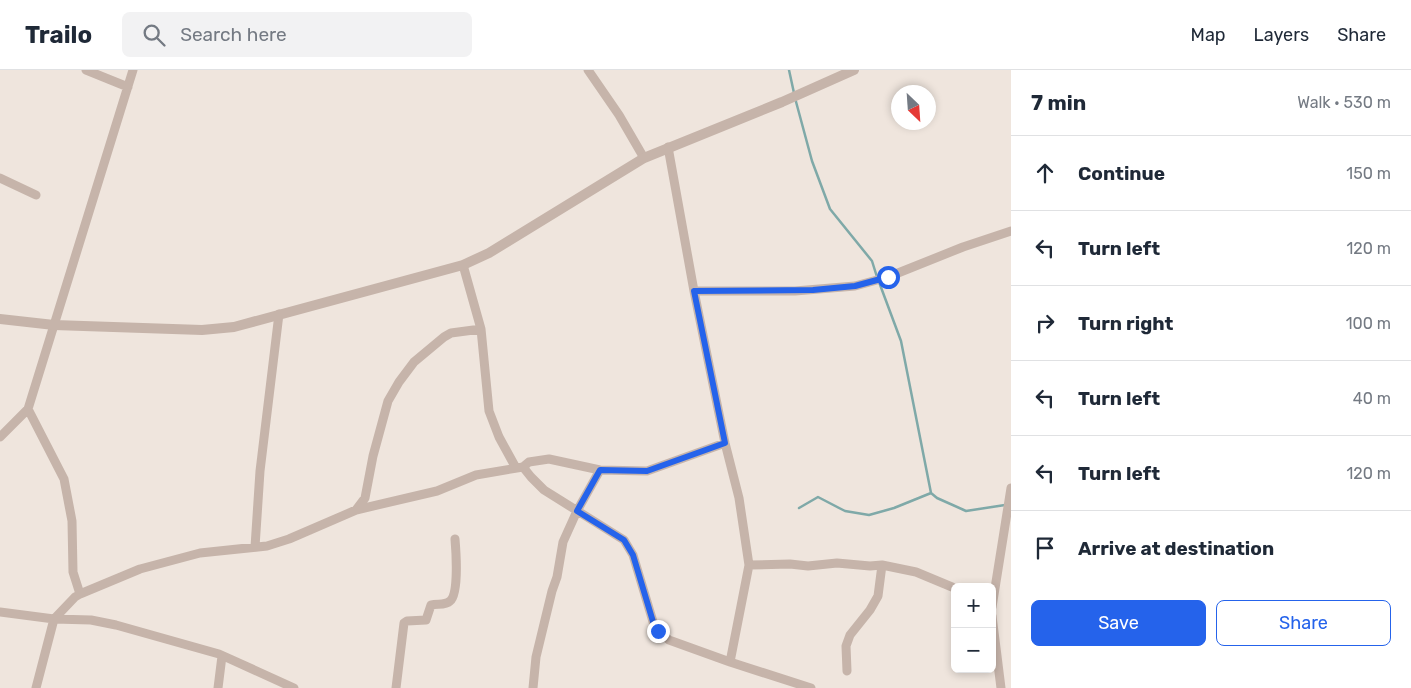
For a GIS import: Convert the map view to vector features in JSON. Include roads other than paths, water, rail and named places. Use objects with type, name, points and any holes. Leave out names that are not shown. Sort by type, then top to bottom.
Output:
[{"type":"street","points":[[86,70],[128,87]]},
{"type":"street","points":[[0,437],[28,409],[134,70]]},
{"type":"street","points":[[588,70],[619,115],[644,158]]},
{"type":"street","points":[[0,320],[54,325],[202,330],[234,327],[463,265],[489,253],[644,158],[811,90],[854,70]]},
{"type":"street","points":[[668,147],[694,291],[725,443],[739,498],[749,565],[730,662]]},
{"type":"street","points":[[0,178],[36,195]]},
{"type":"street","points":[[694,291],[795,291],[855,286],[888,277],[1011,231]]},
{"type":"street","points":[[463,265],[481,329],[489,411],[499,437],[519,467],[544,490],[624,540],[633,555],[654,625],[669,640],[811,688]]},
{"type":"street","points":[[255,547],[260,471],[279,314]]},
{"type":"street","points":[[356,510],[365,498],[388,401],[399,382],[414,362],[444,337],[451,333],[481,329]]},
{"type":"street","points":[[28,409],[64,480],[72,521],[72,572],[80,594]]},
{"type":"street","points":[[36,688],[54,620],[80,594],[140,569],[185,557],[268,546],[289,540],[356,510],[437,490],[476,475],[519,467],[529,462],[549,459],[600,470],[647,471],[725,443]]},
{"type":"street","points":[[533,688],[536,657],[557,576],[563,542],[577,511],[600,470]]},
{"type":"street","points":[[996,583],[1011,488]]},
{"type":"street","points":[[396,688],[404,623],[407,621],[426,620],[431,605],[446,603],[454,596],[455,539]]},
{"type":"street","points":[[749,565],[790,564],[808,566],[837,563],[870,566],[882,565],[916,572],[951,587]]},
{"type":"street","points":[[847,671],[846,646],[850,635],[870,610],[878,596],[882,565]]},
{"type":"street","points":[[0,612],[54,620],[91,620],[116,625],[222,656],[294,688]]},
{"type":"street","points":[[994,628],[1001,688]]},
{"type":"street","points":[[218,688],[222,656]]},
{"type":"waterway","points":[[789,70],[794,93]]},
{"type":"waterway","points":[[795,98],[812,161],[830,209],[872,261],[877,277]]},
{"type":"waterway","points":[[879,282],[901,341],[931,493],[937,498],[966,511],[1005,505]]},
{"type":"waterway","points":[[799,508],[818,497],[845,511],[869,515],[894,508],[931,493]]}]
